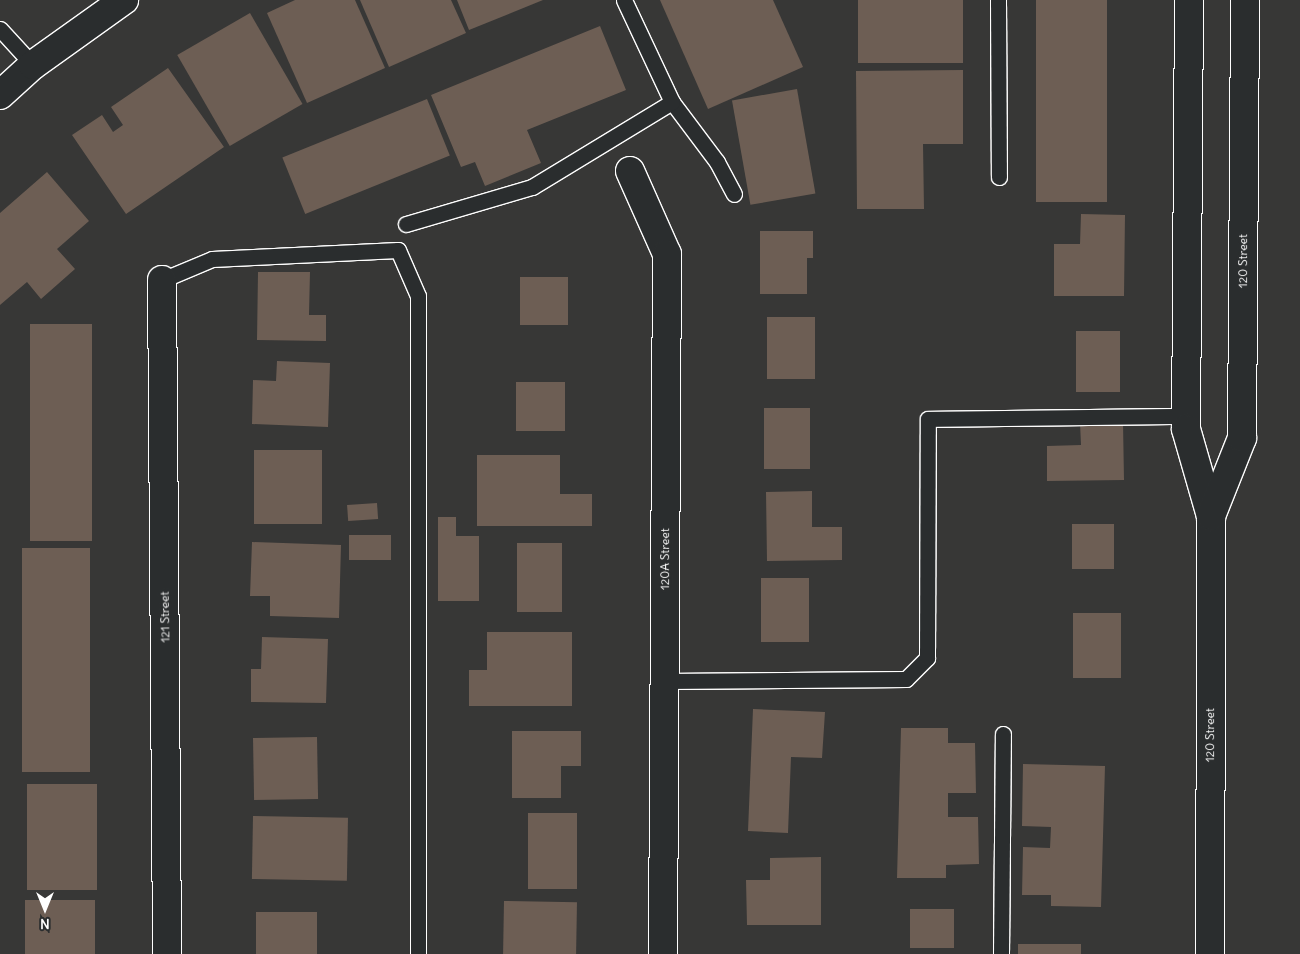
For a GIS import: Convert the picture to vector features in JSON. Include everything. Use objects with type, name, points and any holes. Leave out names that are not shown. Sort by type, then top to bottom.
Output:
[{"type":"street","points":[[0,95],[33,66],[124,0]]},
{"type":"street","name":"120 Street","points":[[1189,0],[1186,428],[1211,516],[1210,954]]},
{"type":"street","name":"120 Street","points":[[1211,516],[1242,438],[1245,0]]},
{"type":"street","name":"120A Street","points":[[630,171],[667,254],[663,954]]},
{"type":"street","name":"121 Street","points":[[162,280],[168,954]]},
{"type":"lane","points":[[624,0],[672,102],[717,162],[734,194]]},
{"type":"lane","points":[[998,0],[999,177]]},
{"type":"lane","points":[[0,29],[33,66]]},
{"type":"lane","points":[[406,224],[532,187],[672,102]]},
{"type":"lane","points":[[162,280],[212,259],[398,250],[418,296],[418,954]]},
{"type":"lane","points":[[664,681],[906,679],[927,658],[928,419],[1186,416]]},
{"type":"lane","points":[[1001,954],[1003,734]]},
{"type":"building","points":[[295,0],[355,0],[385,68],[307,103],[267,13]]},
{"type":"building","points":[[360,0],[451,0],[466,33],[389,67]]},
{"type":"building","points":[[457,0],[543,0],[469,30]]},
{"type":"building","points":[[660,0],[773,0],[803,67],[708,109]]},
{"type":"building","points":[[858,0],[963,0],[963,63],[858,63]]},
{"type":"building","points":[[1036,0],[1107,0],[1107,202],[1036,202]]},
{"type":"building","points":[[250,13],[302,104],[230,146],[177,55]]},
{"type":"building","points":[[600,26],[626,90],[527,130],[541,163],[485,186],[475,162],[461,167],[431,95]]},
{"type":"building","points":[[168,68],[224,147],[126,214],[72,135],[102,115],[113,132],[123,125],[111,107]]},
{"type":"building","points":[[963,70],[963,144],[923,144],[924,209],[857,209],[856,71]]},
{"type":"building","points":[[797,89],[815,193],[750,205],[732,100]]},
{"type":"building","points":[[427,99],[450,156],[305,214],[282,157]]},
{"type":"building","points":[[47,172],[89,221],[57,249],[75,269],[41,299],[27,282],[0,305],[0,213]]},
{"type":"building","points":[[1081,214],[1125,215],[1124,296],[1054,296],[1054,244],[1080,244]]},
{"type":"building","points":[[760,231],[813,231],[813,258],[807,258],[807,294],[760,294]]},
{"type":"building","points":[[258,272],[310,272],[309,315],[326,315],[326,341],[257,340]]},
{"type":"building","points":[[520,277],[568,277],[568,325],[520,325]]},
{"type":"building","points":[[767,317],[815,317],[815,379],[767,379]]},
{"type":"building","points":[[30,324],[92,324],[92,541],[30,541]]},
{"type":"building","points":[[1076,331],[1120,331],[1120,392],[1076,392]]},
{"type":"building","points":[[277,361],[330,363],[328,427],[252,424],[253,380],[276,381]]},
{"type":"building","points":[[516,382],[565,382],[565,431],[516,431]]},
{"type":"building","points":[[764,408],[810,408],[810,469],[764,469]]},
{"type":"building","points":[[1123,422],[1124,480],[1047,481],[1047,446],[1081,445],[1080,423]]},
{"type":"building","points":[[254,450],[322,450],[322,524],[254,524]]},
{"type":"building","points":[[477,455],[560,455],[560,494],[592,494],[592,526],[477,526]]},
{"type":"building","points":[[812,491],[812,527],[842,527],[842,560],[767,561],[766,492]]},
{"type":"building","points":[[377,503],[378,519],[348,521],[347,505]]},
{"type":"building","points":[[438,517],[456,517],[456,536],[479,536],[479,601],[438,601]]},
{"type":"building","points":[[1072,524],[1114,524],[1114,569],[1072,569]]},
{"type":"building","points":[[349,535],[391,535],[391,560],[349,560]]},
{"type":"building","points":[[252,542],[341,545],[339,618],[270,616],[270,596],[250,596]]},
{"type":"building","points":[[517,543],[562,543],[562,612],[517,612]]},
{"type":"building","points":[[22,548],[90,548],[90,772],[22,772]]},
{"type":"building","points":[[761,578],[809,578],[809,642],[761,642]]},
{"type":"building","points":[[1073,613],[1121,613],[1121,678],[1073,678]]},
{"type":"building","points":[[487,632],[572,632],[572,706],[469,706],[469,670],[487,670]]},
{"type":"building","points":[[262,637],[328,639],[326,703],[251,702],[251,669],[261,669]]},
{"type":"building","points":[[753,709],[825,712],[822,758],[791,757],[788,833],[748,831]]},
{"type":"building","points":[[901,728],[948,728],[948,743],[975,743],[976,793],[948,793],[948,817],[978,817],[979,864],[946,865],[946,878],[897,878]]},
{"type":"building","points":[[512,731],[581,731],[581,766],[561,766],[561,798],[512,798]]},
{"type":"building","points":[[317,737],[318,799],[254,800],[253,738]]},
{"type":"building","points":[[1023,764],[1105,766],[1101,907],[1051,906],[1051,895],[1022,895],[1023,847],[1050,848],[1051,827],[1022,826]]},
{"type":"building","points":[[27,784],[97,784],[97,890],[27,890]]},
{"type":"building","points":[[528,813],[577,813],[577,889],[528,889]]},
{"type":"building","points":[[253,816],[348,818],[347,881],[252,879]]},
{"type":"building","points":[[821,857],[821,925],[747,925],[746,880],[770,880],[770,858]]},
{"type":"building","points":[[25,900],[95,900],[95,954],[25,954]]},
{"type":"building","points":[[504,901],[577,902],[576,954],[503,954]]},
{"type":"building","points":[[910,909],[954,909],[954,948],[910,948]]},
{"type":"building","points":[[256,912],[317,912],[317,954],[256,954]]},
{"type":"building","points":[[1018,944],[1081,944],[1081,954],[1018,954]]}]
